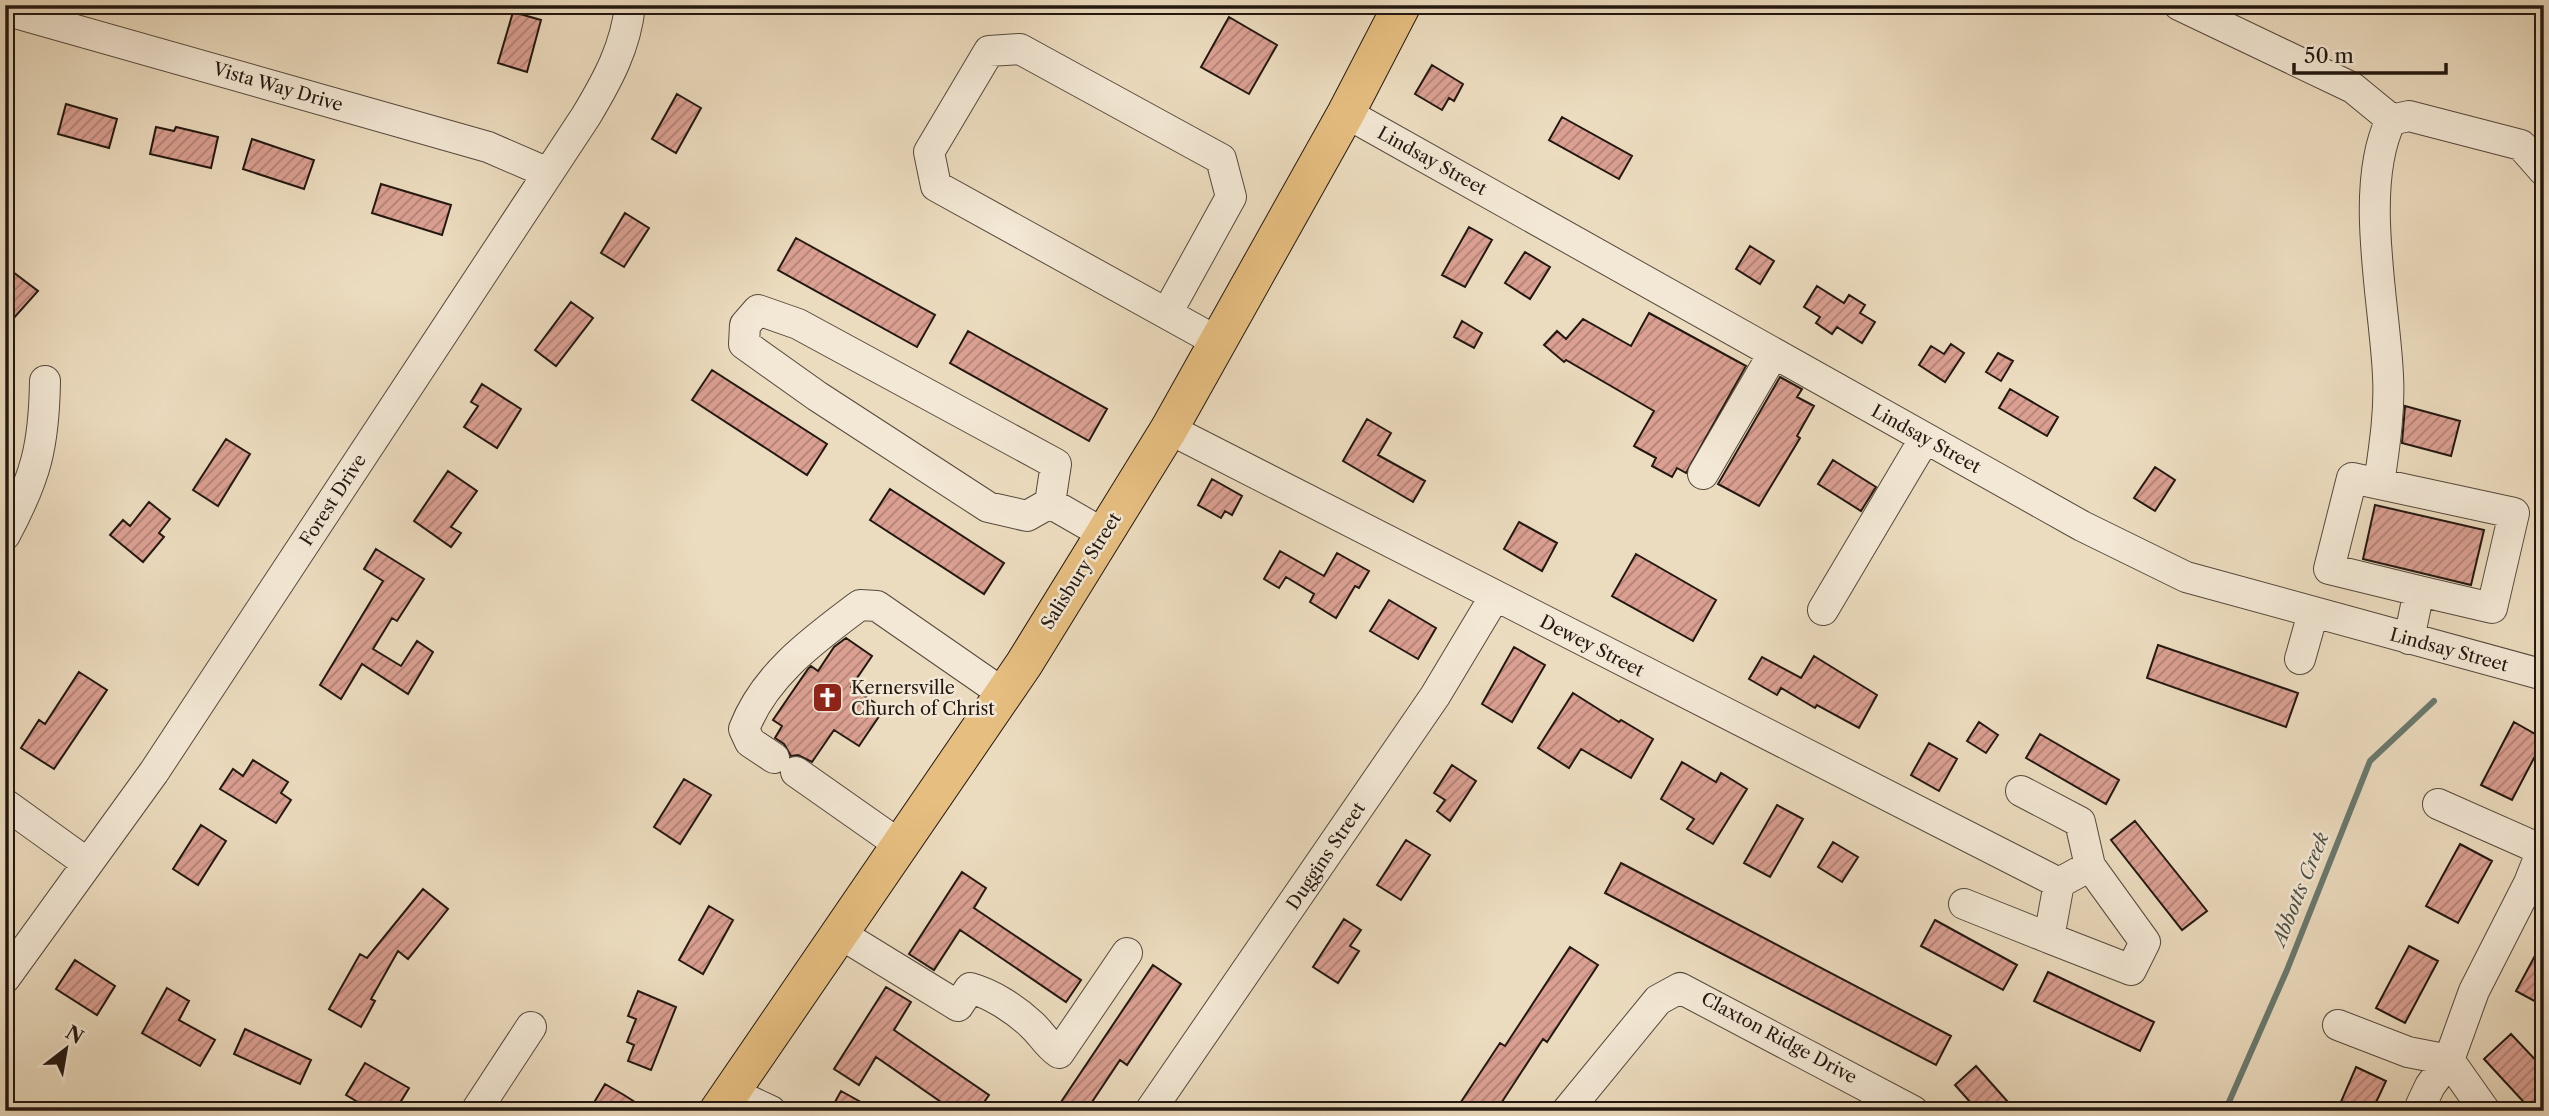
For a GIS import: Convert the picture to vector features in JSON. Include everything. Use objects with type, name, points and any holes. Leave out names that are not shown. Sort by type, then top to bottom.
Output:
[{"type":"main road","name":"Salisbury Street","points":[[724,1102],[1004,694],[1169,429],[1346,113],[1402,5]]},
{"type":"street","name":"Forest Drive","points":[[5,978],[153,772],[548,173],[610,76],[620,51],[629,5]]},
{"type":"street","points":[[2179,5],[2353,88],[2392,120]]},
{"type":"street","name":"Vista Way Drive","points":[[5,10],[488,146],[548,173]]},
{"type":"street","points":[[1167,313],[1231,197],[1221,159],[1020,49],[989,51],[929,152],[936,186],[1218,342]]},
{"type":"street","name":"Lindsay Street","points":[[1346,113],[2082,526],[2186,577],[2544,675]]},
{"type":"street","points":[[2379,484],[2389,378],[2379,271],[2377,173],[2382,139],[2392,120],[2409,116],[2521,145],[2544,171]]},
{"type":"street","points":[[758,310],[798,324],[1056,464],[1050,503],[1027,516],[988,506],[817,396],[744,344],[745,325],[758,310]]},
{"type":"street","points":[[1703,474],[1773,354]]},
{"type":"street","points":[[5,535],[36,470],[44,434],[45,381]]},
{"type":"street","name":"Dewey Street","points":[[1169,429],[2059,883]]},
{"type":"street","points":[[1822,610],[1925,438]]},
{"type":"street","points":[[2352,478],[2514,513],[2492,608],[2419,591],[2329,569],[2352,478]]},
{"type":"street","points":[[1050,503],[1104,534]]},
{"type":"street","points":[[2409,639],[2419,591]]},
{"type":"street","name":"Duggins Street","points":[[1150,1111],[1415,725],[1495,596]]},
{"type":"street","points":[[900,845],[750,742],[744,729],[750,714],[775,678],[801,652],[860,605],[877,606],[1004,694]]},
{"type":"street","points":[[2300,659],[2313,613]]},
{"type":"street","points":[[1964,904],[2131,970],[2145,942],[2090,866],[2080,822],[2021,791]]},
{"type":"street","points":[[5,804],[88,863]]},
{"type":"street","points":[[2423,1111],[2421,1105],[2430,1086],[2449,1060],[2474,991],[2529,883],[2543,848],[2438,804]]},
{"type":"street","points":[[2049,938],[2059,883],[2090,866]]},
{"type":"street","points":[[839,933],[958,1006],[970,988],[986,992],[1033,1026],[1046,1044],[1059,1053],[1127,953]]},
{"type":"street","name":"Claxton Ridge Drive","points":[[1567,1111],[1658,1000],[1680,988],[1913,1111]]},
{"type":"street","points":[[2338,1025],[2408,1052],[2449,1060],[2485,1111]]},
{"type":"street","points":[[476,1111],[531,1027]]},
{"type":"street","points":[[724,1102],[771,1111]]},
{"type":"building","points":[[513,12],[541,20],[527,72],[498,63]]},
{"type":"building","points":[[1229,17],[1277,45],[1249,94],[1201,67]]},
{"type":"building","points":[[1432,65],[1463,84],[1454,101],[1449,98],[1442,110],[1415,94]]},
{"type":"building","points":[[677,94],[701,108],[676,153],[652,139]]},
{"type":"building","points":[[66,104],[117,119],[109,148],[58,134]]},
{"type":"building","points":[[1562,117],[1632,156],[1619,179],[1549,140]]},
{"type":"building","points":[[156,127],[174,131],[176,127],[218,137],[211,168],[150,154]]},
{"type":"building","points":[[252,139],[314,160],[304,189],[243,169]]},
{"type":"building","points":[[381,184],[451,205],[442,235],[372,213]]},
{"type":"building","points":[[625,213],[649,228],[624,267],[601,253]]},
{"type":"building","points":[[1469,227],[1492,240],[1465,287],[1442,275]]},
{"type":"building","points":[[796,238],[935,315],[917,347],[778,270]]},
{"type":"building","points":[[1750,246],[1774,261],[1760,284],[1736,269]]},
{"type":"building","points":[[1525,252],[1550,267],[1530,299],[1505,283]]},
{"type":"building","points":[[13,272],[38,291],[5,328],[5,282]]},
{"type":"building","points":[[1817,286],[1844,303],[1849,295],[1865,305],[1860,313],[1875,322],[1862,343],[1837,327],[1832,334],[1816,323],[1820,317],[1804,307]]},
{"type":"building","points":[[571,302],[593,318],[556,366],[535,350]]},
{"type":"building","points":[[1649,313],[1746,366],[1686,473],[1677,468],[1672,477],[1652,466],[1656,458],[1634,446],[1654,411],[1566,360],[1564,362],[1544,345],[1557,331],[1566,339],[1583,319],[1631,346]]},
{"type":"building","points":[[1462,321],[1482,333],[1474,348],[1454,337]]},
{"type":"building","points":[[968,331],[1107,409],[1089,441],[950,363]]},
{"type":"building","points":[[1951,344],[1964,353],[1945,382],[1919,365],[1931,346],[1944,354]]},
{"type":"building","points":[[1998,353],[2013,361],[2001,381],[1986,372]]},
{"type":"building","points":[[712,370],[827,444],[807,475],[692,400]]},
{"type":"building","points":[[1780,377],[1802,389],[1797,397],[1814,406],[1797,436],[1800,438],[1759,506],[1718,484]]},
{"type":"building","points":[[482,384],[521,409],[497,448],[464,427],[478,406],[471,402]]},
{"type":"building","points":[[2010,389],[2058,417],[2047,436],[1999,408]]},
{"type":"building","points":[[2405,406],[2460,421],[2451,456],[2402,443]]},
{"type":"building","points":[[1367,419],[1391,433],[1378,455],[1425,481],[1413,502],[1343,461]]},
{"type":"building","points":[[226,439],[250,454],[218,506],[193,490]]},
{"type":"building","points":[[1833,460],[1876,487],[1861,511],[1818,484]]},
{"type":"building","points":[[2155,467],[2175,480],[2155,511],[2134,498]]},
{"type":"building","points":[[448,471],[477,491],[451,527],[461,533],[451,547],[414,521]]},
{"type":"building","points":[[1212,479],[1242,496],[1232,515],[1225,511],[1221,518],[1198,505]]},
{"type":"building","points":[[890,489],[1004,563],[984,594],[870,520]]},
{"type":"building","points":[[149,502],[170,519],[159,533],[164,537],[143,562],[110,535],[123,520],[130,526]]},
{"type":"building","points":[[2375,505],[2484,530],[2471,585],[2363,559]]},
{"type":"building","points":[[1519,522],[1557,543],[1542,571],[1504,549]]},
{"type":"building","points":[[376,549],[424,579],[397,621],[392,618],[373,649],[401,666],[417,641],[433,652],[408,694],[362,664],[341,699],[320,685],[383,581],[364,569]]},
{"type":"building","points":[[1280,551],[1324,576],[1337,553],[1369,571],[1359,588],[1355,586],[1336,618],[1310,602],[1314,594],[1286,577],[1279,588],[1264,579]]},
{"type":"building","points":[[1636,554],[1716,600],[1693,641],[1612,596]]},
{"type":"building","points":[[1389,600],[1436,628],[1418,659],[1370,631]]},
{"type":"building","name":"Kernersville Church of Christ","points":[[846,638],[872,656],[851,687],[884,709],[859,746],[834,730],[812,762],[798,755],[791,756],[784,744],[775,738],[782,726],[773,720],[808,669],[811,666],[818,671],[834,647]]},
{"type":"building","points":[[2158,645],[2298,693],[2286,727],[2147,678]]},
{"type":"building","points":[[1514,647],[1545,665],[1512,722],[1482,704]]},
{"type":"building","points":[[1814,656],[1877,695],[1859,728],[1817,705],[1815,708],[1781,688],[1777,695],[1749,679],[1762,657],[1801,678]]},
{"type":"building","points":[[79,672],[107,690],[54,769],[21,748],[39,720],[45,724]]},
{"type":"building","points":[[1573,693],[1619,722],[1621,720],[1653,739],[1631,778],[1581,749],[1569,768],[1538,748]]},
{"type":"building","points":[[1979,722],[1998,735],[1986,753],[1967,741]]},
{"type":"building","points":[[2514,722],[2544,739],[2512,800],[2481,785]]},
{"type":"building","points":[[2040,734],[2119,780],[2106,804],[2026,758]]},
{"type":"building","points":[[1929,743],[1957,759],[1939,791],[1911,775]]},
{"type":"building","points":[[253,760],[288,782],[281,793],[291,800],[276,823],[220,789],[233,769],[243,776]]},
{"type":"building","points":[[1682,762],[1716,782],[1721,773],[1747,789],[1713,844],[1687,829],[1694,819],[1661,799]]},
{"type":"building","points":[[1452,765],[1476,781],[1450,821],[1437,811],[1445,800],[1434,793]]},
{"type":"building","points":[[684,779],[711,795],[680,844],[654,827]]},
{"type":"building","points":[[1777,805],[1803,819],[1770,877],[1744,863]]},
{"type":"building","points":[[2135,821],[2207,911],[2182,930],[2111,840]]},
{"type":"building","points":[[201,825],[226,841],[198,885],[173,869]]},
{"type":"building","points":[[1406,840],[1430,855],[1401,900],[1377,885]]},
{"type":"building","points":[[1833,842],[1858,857],[1842,882],[1818,867]]},
{"type":"building","points":[[2460,844],[2492,861],[2458,923],[2426,906]]},
{"type":"building","points":[[1621,863],[1951,1036],[1936,1065],[1605,893]]},
{"type":"building","points":[[962,872],[986,888],[974,908],[1081,980],[1066,1002],[960,930],[934,970],[909,954]]},
{"type":"building","points":[[423,889],[448,909],[408,959],[398,951],[371,999],[375,1001],[361,1027],[329,1009],[360,954],[367,958]]},
{"type":"building","points":[[709,906],[733,920],[703,974],[679,960]]},
{"type":"building","points":[[1344,919],[1361,930],[1350,946],[1359,951],[1338,983],[1313,967]]},
{"type":"building","points":[[1935,920],[2017,965],[2003,990],[1921,946]]},
{"type":"building","points":[[2544,939],[2544,992],[2538,1003],[2516,991]]},
{"type":"building","points":[[2409,946],[2438,961],[2405,1023],[2376,1008]]},
{"type":"building","points":[[1570,947],[1598,965],[1547,1042],[1543,1039],[1496,1111],[1455,1111],[1500,1043],[1505,1046]]},
{"type":"building","points":[[75,960],[115,986],[97,1015],[56,989]]},
{"type":"building","points":[[1153,965],[1181,984],[1127,1065],[1120,1060],[1086,1111],[1055,1111]]},
{"type":"building","points":[[2048,972],[2154,1022],[2140,1051],[2034,1001]]},
{"type":"building","points":[[886,987],[911,1002],[894,1030],[989,1095],[978,1111],[954,1111],[876,1057],[859,1085],[834,1069]]},
{"type":"building","points":[[167,988],[189,1001],[179,1020],[215,1040],[200,1066],[142,1033]]},
{"type":"building","points":[[638,991],[676,1007],[651,1070],[628,1061],[634,1045],[627,1042],[636,1019],[628,1016]]},
{"type":"building","points":[[245,1029],[311,1060],[300,1084],[234,1054]]},
{"type":"building","points":[[2511,1034],[2544,1069],[2544,1111],[2532,1111],[2484,1059]]},
{"type":"building","points":[[365,1063],[409,1088],[395,1111],[373,1111],[346,1095]]},
{"type":"building","points":[[1976,1066],[2016,1111],[1978,1111],[1955,1085]]},
{"type":"building","points":[[2356,1067],[2386,1081],[2372,1111],[2337,1111]]},
{"type":"building","points":[[605,1084],[624,1095],[649,1111],[589,1111]]},
{"type":"building","points":[[841,1091],[877,1111],[830,1111]]},
{"type":"waterway","name":"Abbotts Creek","points":[[2225,1111],[2287,970],[2370,761],[2434,701]]},
{"type":"place","name":"Kernersville Church of Christ","points":[[828,698]]}]
